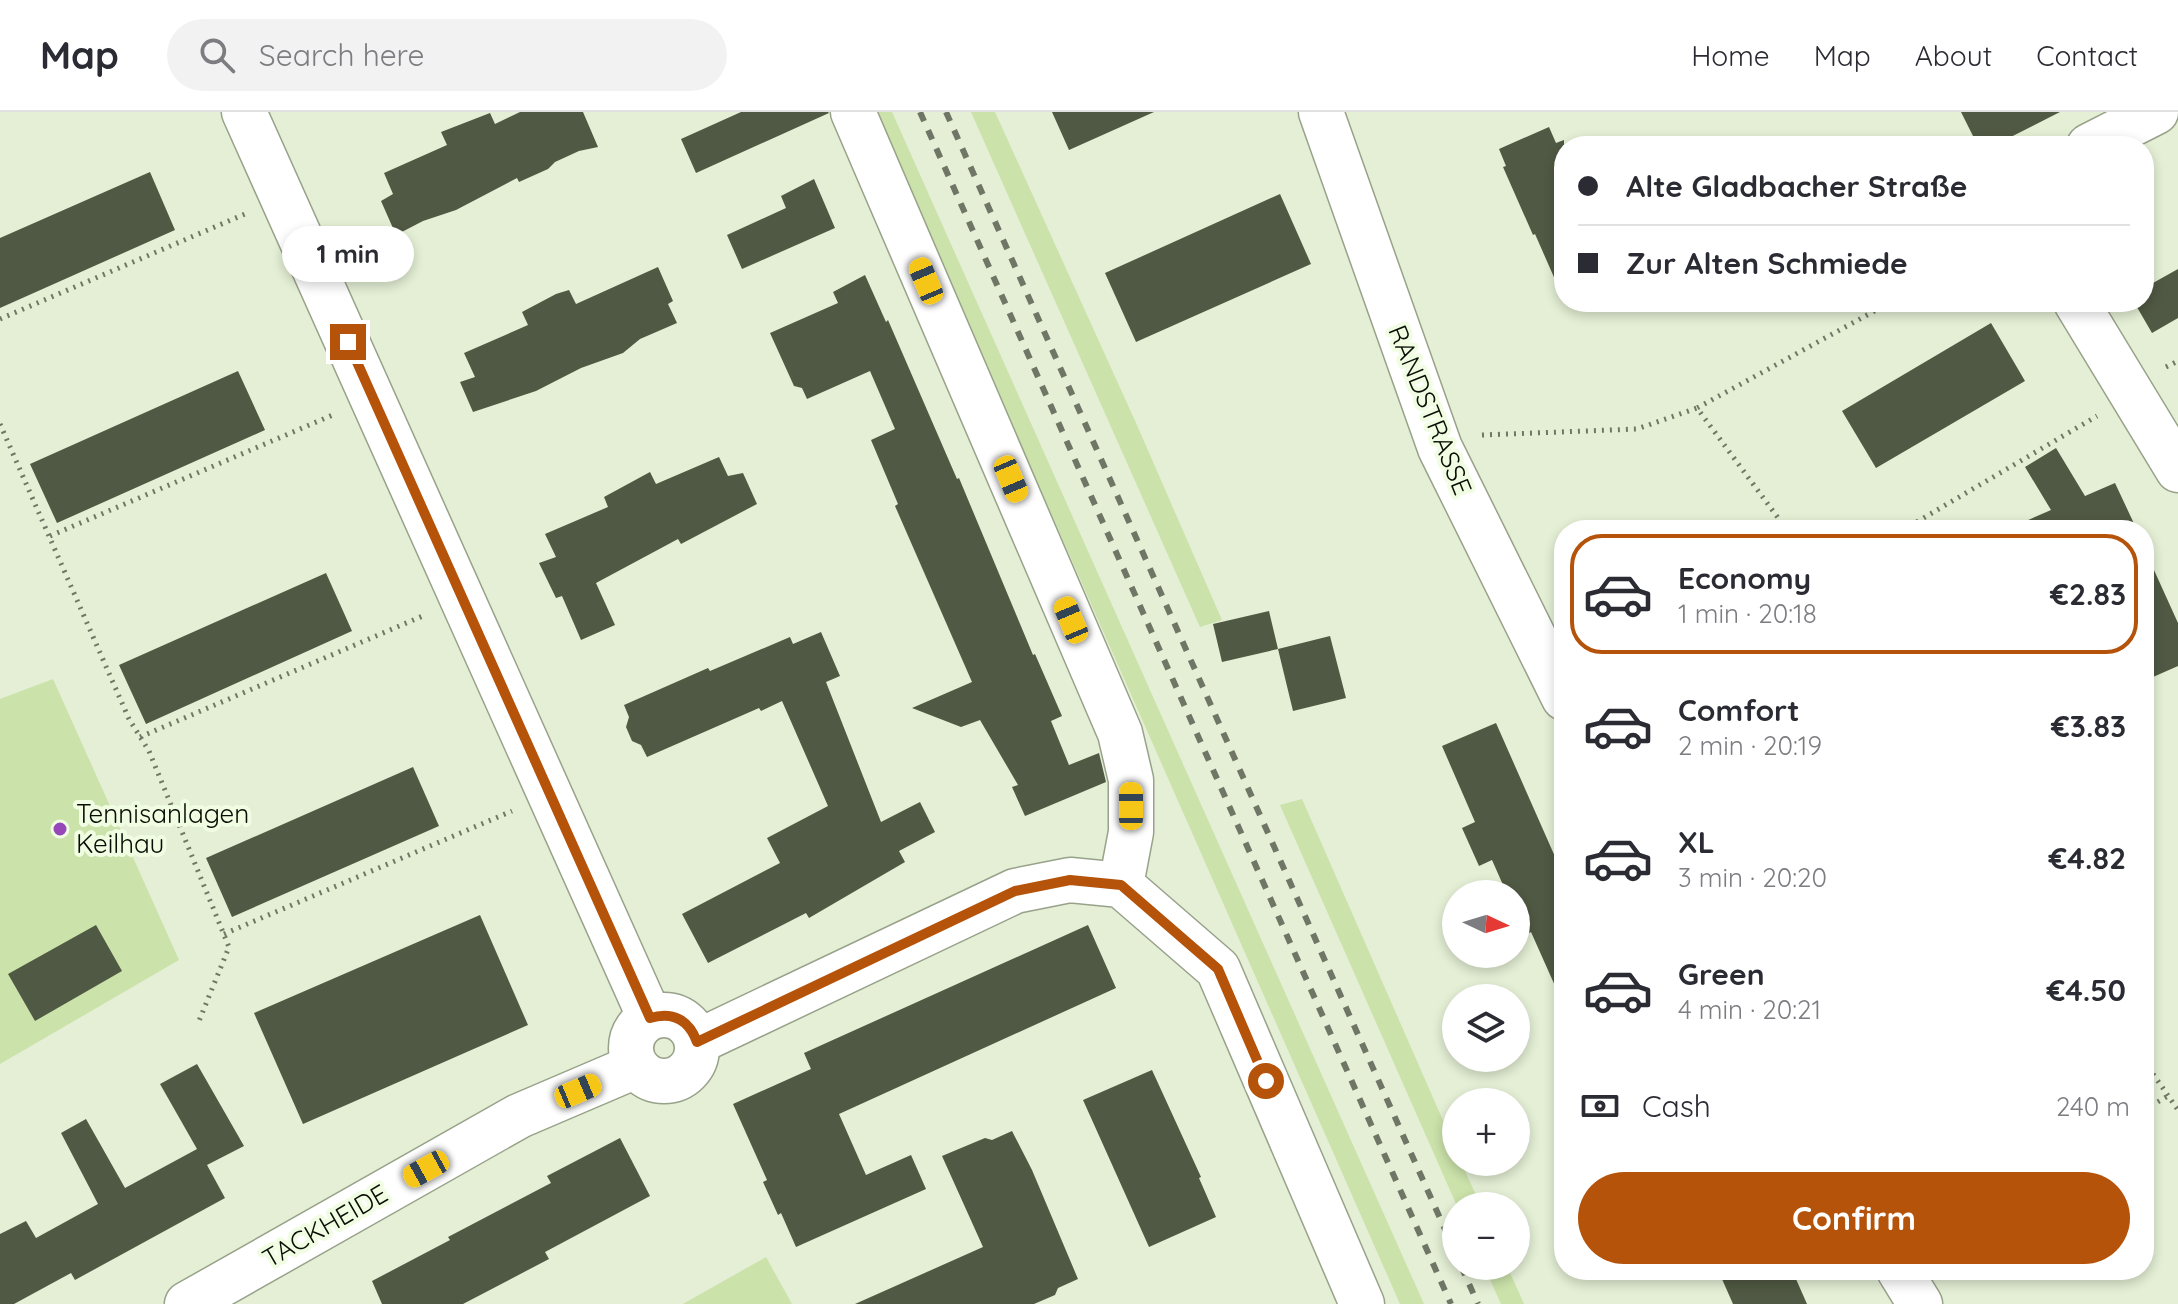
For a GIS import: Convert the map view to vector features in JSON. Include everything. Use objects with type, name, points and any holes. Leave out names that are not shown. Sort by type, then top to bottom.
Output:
[{"type":"street","points":[[244,112],[650,1018]]},
{"type":"street","points":[[853,112],[1120,733],[1131,780],[1131,832],[1121,885]]},
{"type":"street","name":"RANDSTRASSE","points":[[1321,112],[1440,448],[1554,678]]},
{"type":"street","points":[[2109,136],[2156,112]]},
{"type":"street","points":[[2082,312],[2178,470]]},
{"type":"street","points":[[697,1042],[1015,891],[1070,880],[1121,885],[1218,969],[1362,1304]]},
{"type":"street","points":[[660,1015],[680,1018],[693,1032],[697,1042],[694,1063],[678,1078],[669,1081],[651,1079],[636,1066],[632,1056],[634,1033],[641,1024],[660,1015]]},
{"type":"street","name":"TACKHEIDE","points":[[187,1304],[519,1116],[636,1066]]},
{"type":"street","points":[[1905,1280],[1920,1304]]},
{"type":"path","points":[[0,319],[282,197]]},
{"type":"path","points":[[1440,448],[1470,436],[1637,429],[1697,408],[1873,312]]},
{"type":"path","points":[[1920,520],[2133,395]]},
{"type":"path","points":[[49,536],[372,398]]},
{"type":"path","points":[[1697,408],[1780,520]]},
{"type":"path","points":[[0,424],[129,719],[149,751],[229,947],[199,1021]]},
{"type":"path","points":[[140,737],[462,599]]},
{"type":"path","points":[[224,934],[550,795]]},
{"type":"path","points":[[2154,1076],[2178,1110]]},
{"type":"path","points":[[2154,1104],[2168,1096]]},
{"type":"green space","points":[[874,112],[892,112],[1424,1304],[1400,1304]]},
{"type":"green space","points":[[971,112],[995,112],[1222,620],[1200,627]]},
{"type":"green space","name":"Tennisanlagen Keilhau","points":[[53,679],[179,960],[0,1064],[0,699]]},
{"type":"green space","points":[[1302,799],[1442,1118],[1442,1172],[1280,805]]},
{"type":"green space","points":[[1444,1176],[1467,1176],[1475,1192],[1451,1192]]},
{"type":"green space","points":[[766,1257],[792,1304],[683,1304]]},
{"type":"green space","points":[[1490,1280],[1513,1280],[1524,1304],[1501,1304]]},
{"type":"building","points":[[520,112],[583,112],[598,147],[579,151],[519,182],[517,178],[456,210],[423,221],[396,235],[381,201],[393,194],[384,173],[447,145],[441,132],[490,113],[495,124]]},
{"type":"building","points":[[741,112],[829,113],[696,173],[681,139]]},
{"type":"building","points":[[1052,112],[1154,112],[1069,150]]},
{"type":"building","points":[[1961,112],[2060,112],[2013,136],[1973,136]]},
{"type":"building","points":[[1549,127],[1554,138],[1554,277],[1503,167],[1506,166],[1499,149]]},
{"type":"building","points":[[150,172],[175,230],[0,308],[0,238]]},
{"type":"building","points":[[814,179],[835,228],[742,269],[727,235],[786,208],[781,196]]},
{"type":"building","points":[[1280,194],[1311,264],[1136,342],[1105,273]]},
{"type":"building","points":[[658,267],[673,301],[668,304],[677,323],[640,339],[623,353],[581,368],[536,391],[473,412],[460,382],[475,377],[464,353],[528,325],[522,312],[556,294],[569,290],[576,304]]},
{"type":"building","points":[[2178,269],[2178,318],[2152,333],[2140,312],[2154,312],[2154,282]]},
{"type":"building","points":[[865,275],[959,478],[1062,716],[1051,721],[1069,765],[1099,753],[1106,782],[1025,816],[1012,787],[1018,785],[980,720],[961,727],[912,708],[972,682],[895,506],[898,504],[871,440],[895,429],[870,371],[807,399],[802,388],[794,386],[770,333],[838,303],[833,292]]},
{"type":"building","points":[[1991,323],[2025,381],[1876,468],[1842,411]]},
{"type":"building","points":[[238,371],[265,430],[57,523],[30,464]]},
{"type":"building","points":[[2056,448],[2085,496],[2115,483],[2132,520],[2028,520],[2051,510],[2025,467]]},
{"type":"building","points":[[719,457],[728,476],[743,473],[757,504],[681,544],[678,539],[596,583],[615,625],[581,640],[562,596],[556,598],[539,563],[556,557],[545,534],[608,507],[604,497],[650,472],[656,484]]},
{"type":"building","points":[[2154,570],[2178,623],[2178,666],[2154,677]]},
{"type":"building","points":[[326,573],[352,631],[146,724],[119,665]]},
{"type":"building","points":[[1269,611],[1278,649],[1222,662],[1213,624]]},
{"type":"building","points":[[821,632],[840,676],[826,682],[881,822],[920,802],[935,832],[899,851],[905,862],[809,918],[806,913],[708,963],[682,914],[780,863],[767,838],[828,806],[782,701],[647,757],[641,745],[632,741],[626,727],[629,717],[624,705],[790,637],[793,644]]},
{"type":"building","points":[[1330,636],[1346,698],[1293,711],[1278,649]]},
{"type":"building","points":[[1496,723],[1554,854],[1554,984],[1530,933],[1530,880],[1501,880],[1492,860],[1479,866],[1462,828],[1475,822],[1442,746]]},
{"type":"building","points":[[413,767],[439,826],[232,917],[206,858]]},
{"type":"building","points":[[480,915],[528,1025],[303,1124],[254,1013]]},
{"type":"building","points":[[96,925],[122,971],[35,1021],[8,974]]},
{"type":"building","points":[[1088,925],[1116,988],[839,1114],[866,1175],[911,1155],[926,1189],[796,1247],[763,1182],[767,1180],[733,1104],[811,1069],[804,1053]]},
{"type":"building","points":[[197,1064],[244,1146],[207,1165],[225,1198],[75,1280],[71,1273],[14,1304],[0,1304],[0,1234],[26,1221],[36,1238],[98,1204],[61,1133],[86,1119],[125,1188],[197,1149],[160,1084]]},
{"type":"building","points":[[1152,1070],[1216,1217],[1149,1247],[1083,1100]]},
{"type":"building","points":[[1012,1131],[1078,1279],[1058,1288],[1055,1295],[1034,1304],[855,1304],[983,1247],[942,1156],[985,1138],[992,1140]]},
{"type":"building","points":[[620,1138],[650,1196],[545,1252],[549,1259],[463,1304],[382,1304],[372,1281],[551,1183],[547,1176]]},
{"type":"building","points":[[1722,1280],[1796,1280],[1807,1304],[1733,1304]]},
{"type":"railway","points":[[920,112],[1451,1304]]},
{"type":"railway","points":[[946,112],[1442,1223]]},
{"type":"railway","points":[[1467,1280],[1478,1304]]},
{"type":"place","name":"Tennisanlagen Keilhau","points":[[60,829]]},
{"type":"route","points":[[348,342],[650,1018],[670,1015],[680,1018],[693,1032],[697,1042],[1015,891],[1070,880],[1121,885],[1218,969],[1266,1081]]}]
